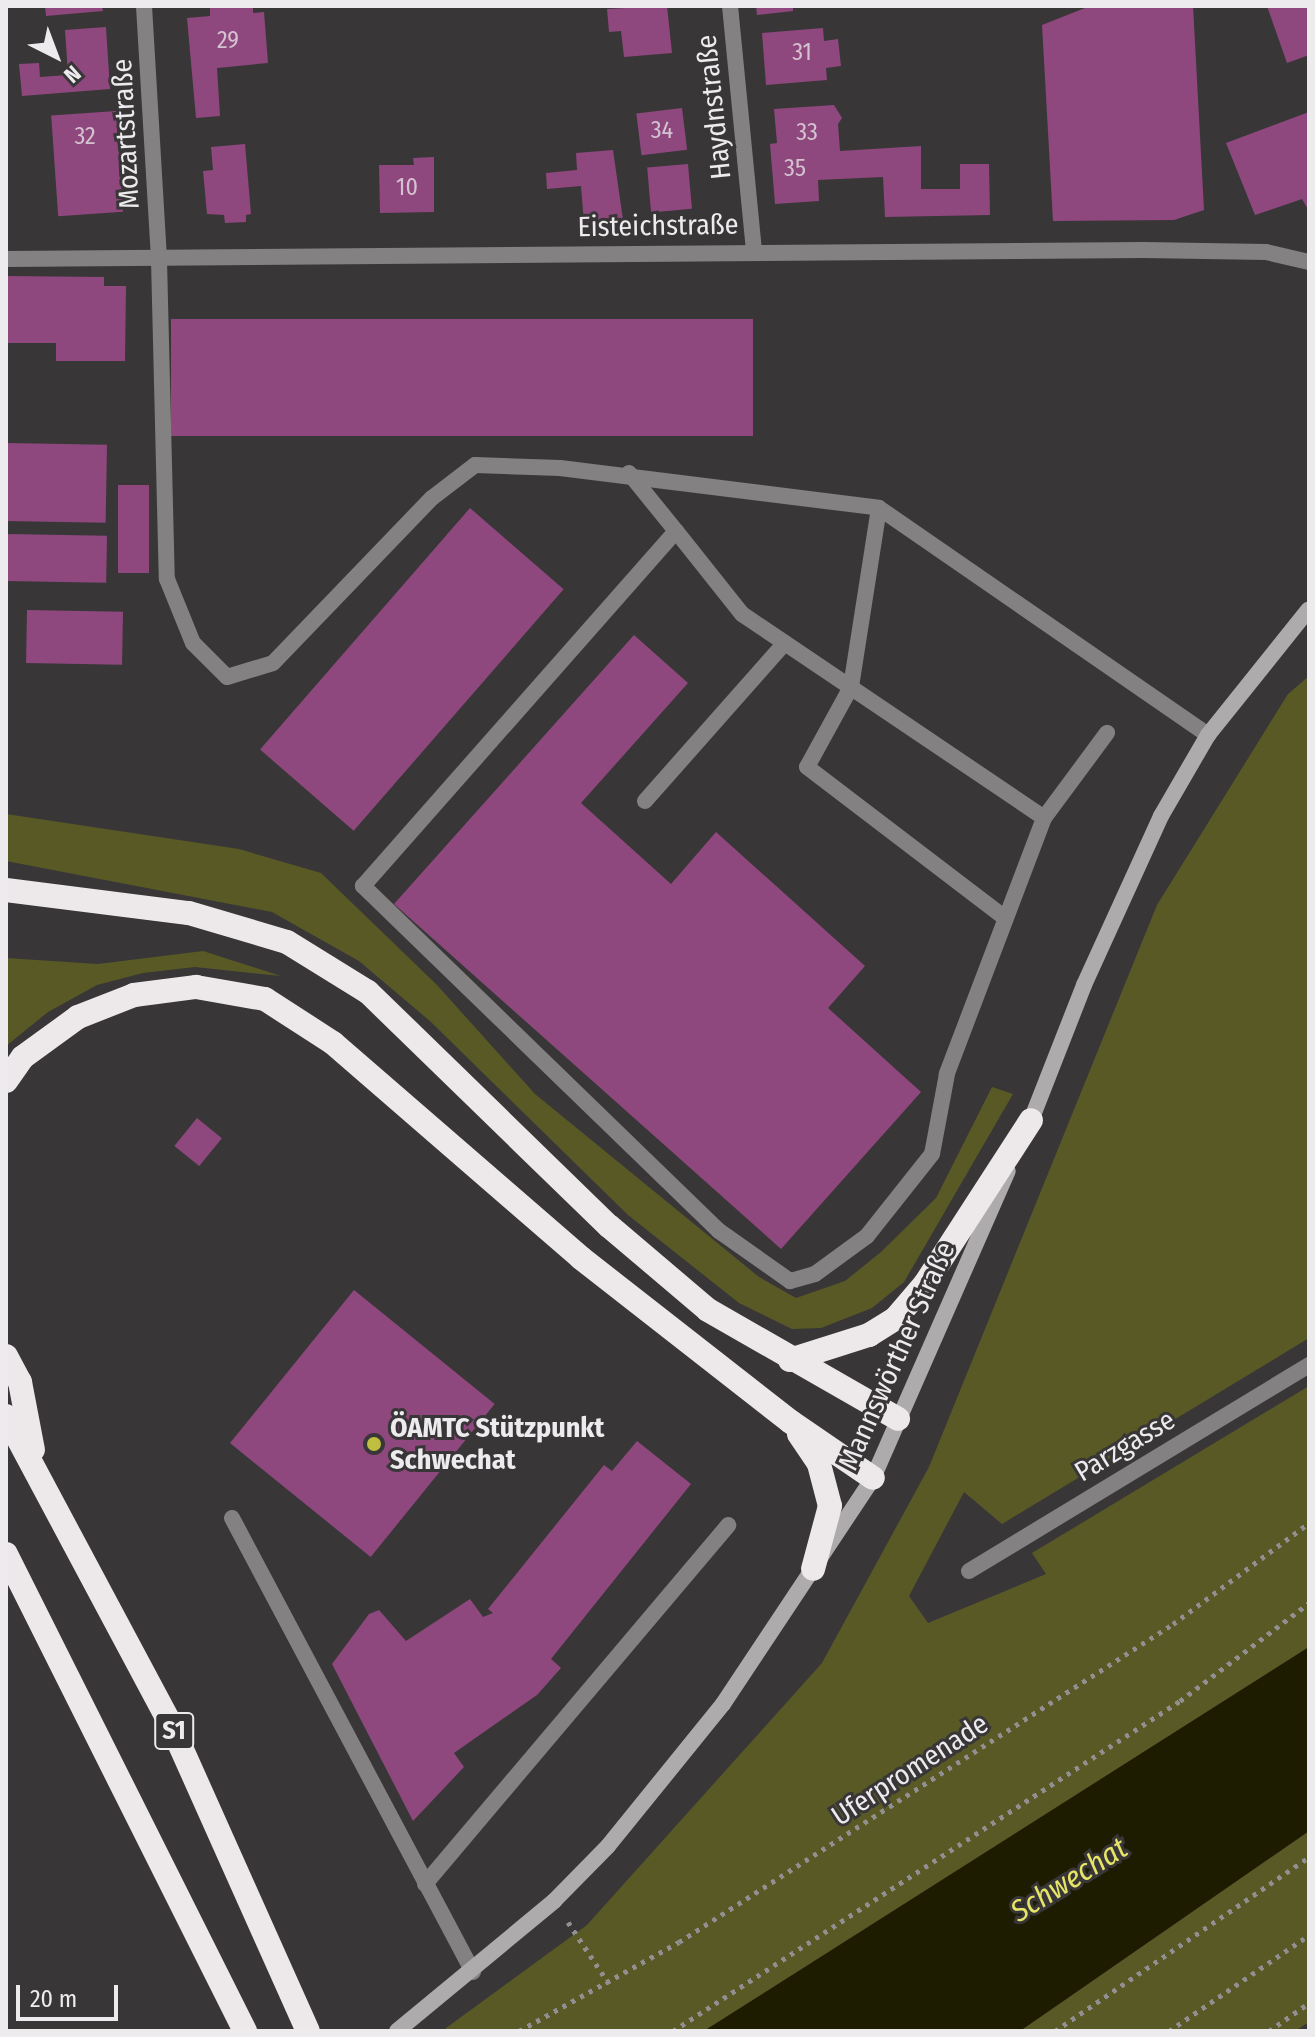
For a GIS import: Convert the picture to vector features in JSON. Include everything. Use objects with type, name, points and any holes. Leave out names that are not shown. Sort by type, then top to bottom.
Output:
[{"type":"highway","points":[[6,890],[189,913],[287,942],[368,992],[609,1226],[708,1310],[790,1360],[898,1419]]},
{"type":"highway","points":[[6,1081],[23,1057],[78,1017],[134,995],[196,987],[265,999],[356,1061],[581,1258],[791,1422],[873,1478]]},
{"type":"highway","points":[[790,1360],[869,1335],[895,1319],[925,1284],[1031,1120]]},
{"type":"highway","points":[[6,1356],[20,1382],[36,1468]]},
{"type":"highway","name":"S1","points":[[6,1416],[171,1725],[308,2031]]},
{"type":"highway","points":[[791,1422],[819,1464],[830,1506],[813,1569]]},
{"type":"highway","name":"S1","points":[[6,1554],[245,2030]]},
{"type":"main road","name":"Mannswörther Straße","points":[[397,2031],[473,1972],[554,1901],[608,1846],[723,1704],[873,1478],[1031,1120],[1084,985],[1161,816],[1208,735],[1309,609]]},
{"type":"street","name":"Mozartstraße","points":[[144,6],[159,260],[167,579],[193,643],[227,677],[273,663],[432,498],[475,465],[629,473]]},
{"type":"street","name":"Haydnstraße","points":[[730,6],[754,250]]},
{"type":"street","name":"Eisteichstraße","points":[[6,259],[159,260],[754,250],[1266,252],[1309,262]]},
{"type":"street","points":[[629,473],[879,508],[1208,735]]},
{"type":"street","points":[[629,473],[742,614],[1044,818]]},
{"type":"street","points":[[879,508],[851,687],[807,767],[1004,917]]},
{"type":"street","points":[[676,531],[363,886],[719,1231],[790,1281],[815,1274],[867,1236],[932,1154],[947,1074],[1044,818],[1107,733]]},
{"type":"street","points":[[645,801],[785,643]]},
{"type":"street","name":"Parzgasse","points":[[969,1571],[1309,1365]]},
{"type":"street","points":[[232,1518],[473,1972]]},
{"type":"street","points":[[425,1884],[728,1525]]},
{"type":"path","name":"Uferpromenade","points":[[519,2031],[609,1984],[1173,1624],[1309,1523]]},
{"type":"path","points":[[673,2031],[1180,1701],[1309,1603]]},
{"type":"path","points":[[1055,2031],[1309,1857]]},
{"type":"path","points":[[554,1901],[609,1984]]},
{"type":"path","points":[[1169,2031],[1309,1935]]},
{"type":"path","points":[[1269,2031],[1309,2003]]},
{"type":"shaded area","points":[[1309,676],[1309,1338],[1002,1524],[964,1492],[909,1596],[928,1623],[1046,1574],[1032,1553],[1309,1386],[1309,1647],[704,2031],[442,2031],[587,1925],[822,1663],[929,1467],[1157,905],[1288,694]]},
{"type":"shaded area","points":[[6,814],[239,849],[321,873],[437,985],[535,1094],[759,1277],[796,1298],[845,1281],[881,1252],[936,1198],[992,1087],[1013,1094],[904,1282],[872,1308],[821,1328],[792,1329],[739,1303],[628,1215],[431,1022],[359,961],[272,912],[6,861]]},
{"type":"shaded area","points":[[203,951],[281,976],[195,967],[143,973],[97,985],[48,1012],[6,1046],[6,958],[98,964]]},
{"type":"shaded area","points":[[1309,1831],[1309,2022],[1295,2031],[1020,2031]]},
{"type":"water","name":"Schwechat","points":[[1309,1647],[1309,1831],[1020,2031],[704,2031]]},
{"type":"building","points":[[45,6],[102,6],[103,11],[46,16]]},
{"type":"building","points":[[210,6],[253,6],[253,13],[264,12],[268,63],[217,68],[220,116],[196,118],[187,18],[210,16]]},
{"type":"building","points":[[667,6],[672,53],[624,57],[621,31],[609,32],[607,9]]},
{"type":"building","points":[[756,6],[793,6],[793,11],[757,15]]},
{"type":"building","points":[[1090,6],[1193,6],[1204,210],[1174,220],[1053,221],[1042,25]]},
{"type":"building","points":[[1267,6],[1309,6],[1309,55],[1287,63]]},
{"type":"building","points":[[106,27],[110,89],[22,96],[19,64],[39,63],[40,77],[68,75],[65,30]]},
{"type":"building","points":[[823,28],[824,41],[838,39],[841,66],[826,68],[827,80],[766,85],[762,33]]},
{"type":"building","points":[[834,105],[842,118],[838,124],[840,151],[921,146],[921,189],[960,189],[960,164],[989,164],[990,215],[885,217],[883,177],[818,180],[819,201],[775,204],[770,144],[777,143],[774,109]]},
{"type":"building","points":[[682,108],[687,150],[641,155],[636,114]]},
{"type":"building","points":[[116,111],[123,212],[58,216],[51,116]]},
{"type":"building","points":[[1309,112],[1309,211],[1302,199],[1255,215],[1226,143]]},
{"type":"building","points":[[245,144],[251,214],[246,215],[246,222],[225,223],[224,215],[207,214],[203,171],[213,170],[211,147]]},
{"type":"building","points":[[613,150],[623,220],[584,223],[581,186],[547,189],[546,173],[577,170],[576,153]]},
{"type":"building","points":[[434,157],[434,212],[380,213],[379,165],[414,165],[413,158]]},
{"type":"building","points":[[688,164],[692,209],[651,212],[647,168]]},
{"type":"building","points":[[6,276],[104,277],[104,286],[126,286],[125,361],[56,361],[56,343],[6,343]]},
{"type":"building","points":[[171,319],[753,319],[753,436],[171,436]]},
{"type":"building","points":[[6,443],[107,445],[106,523],[6,521]]},
{"type":"building","points":[[118,485],[149,485],[149,573],[118,573]]},
{"type":"building","points":[[470,508],[564,589],[354,831],[260,750]]},
{"type":"building","points":[[6,534],[107,536],[106,583],[6,581]]},
{"type":"building","points":[[27,610],[123,612],[122,665],[26,663]]},
{"type":"building","points":[[634,635],[688,683],[581,803],[671,884],[716,832],[865,966],[828,1008],[921,1092],[781,1249],[394,904]]},
{"type":"building","points":[[197,1118],[222,1138],[199,1166],[174,1146]]},
{"type":"building","points":[[354,1290],[495,1404],[371,1557],[230,1443]]},
{"type":"building","points":[[637,1441],[691,1484],[551,1659],[561,1668],[537,1695],[454,1753],[464,1767],[413,1821],[332,1664],[369,1614],[379,1610],[406,1641],[470,1599],[483,1617],[493,1613],[488,1609],[604,1465],[612,1471]]},
{"type":"place","name":"ÖAMTC Stützpunkt Schwechat","points":[[374,1444]]}]
